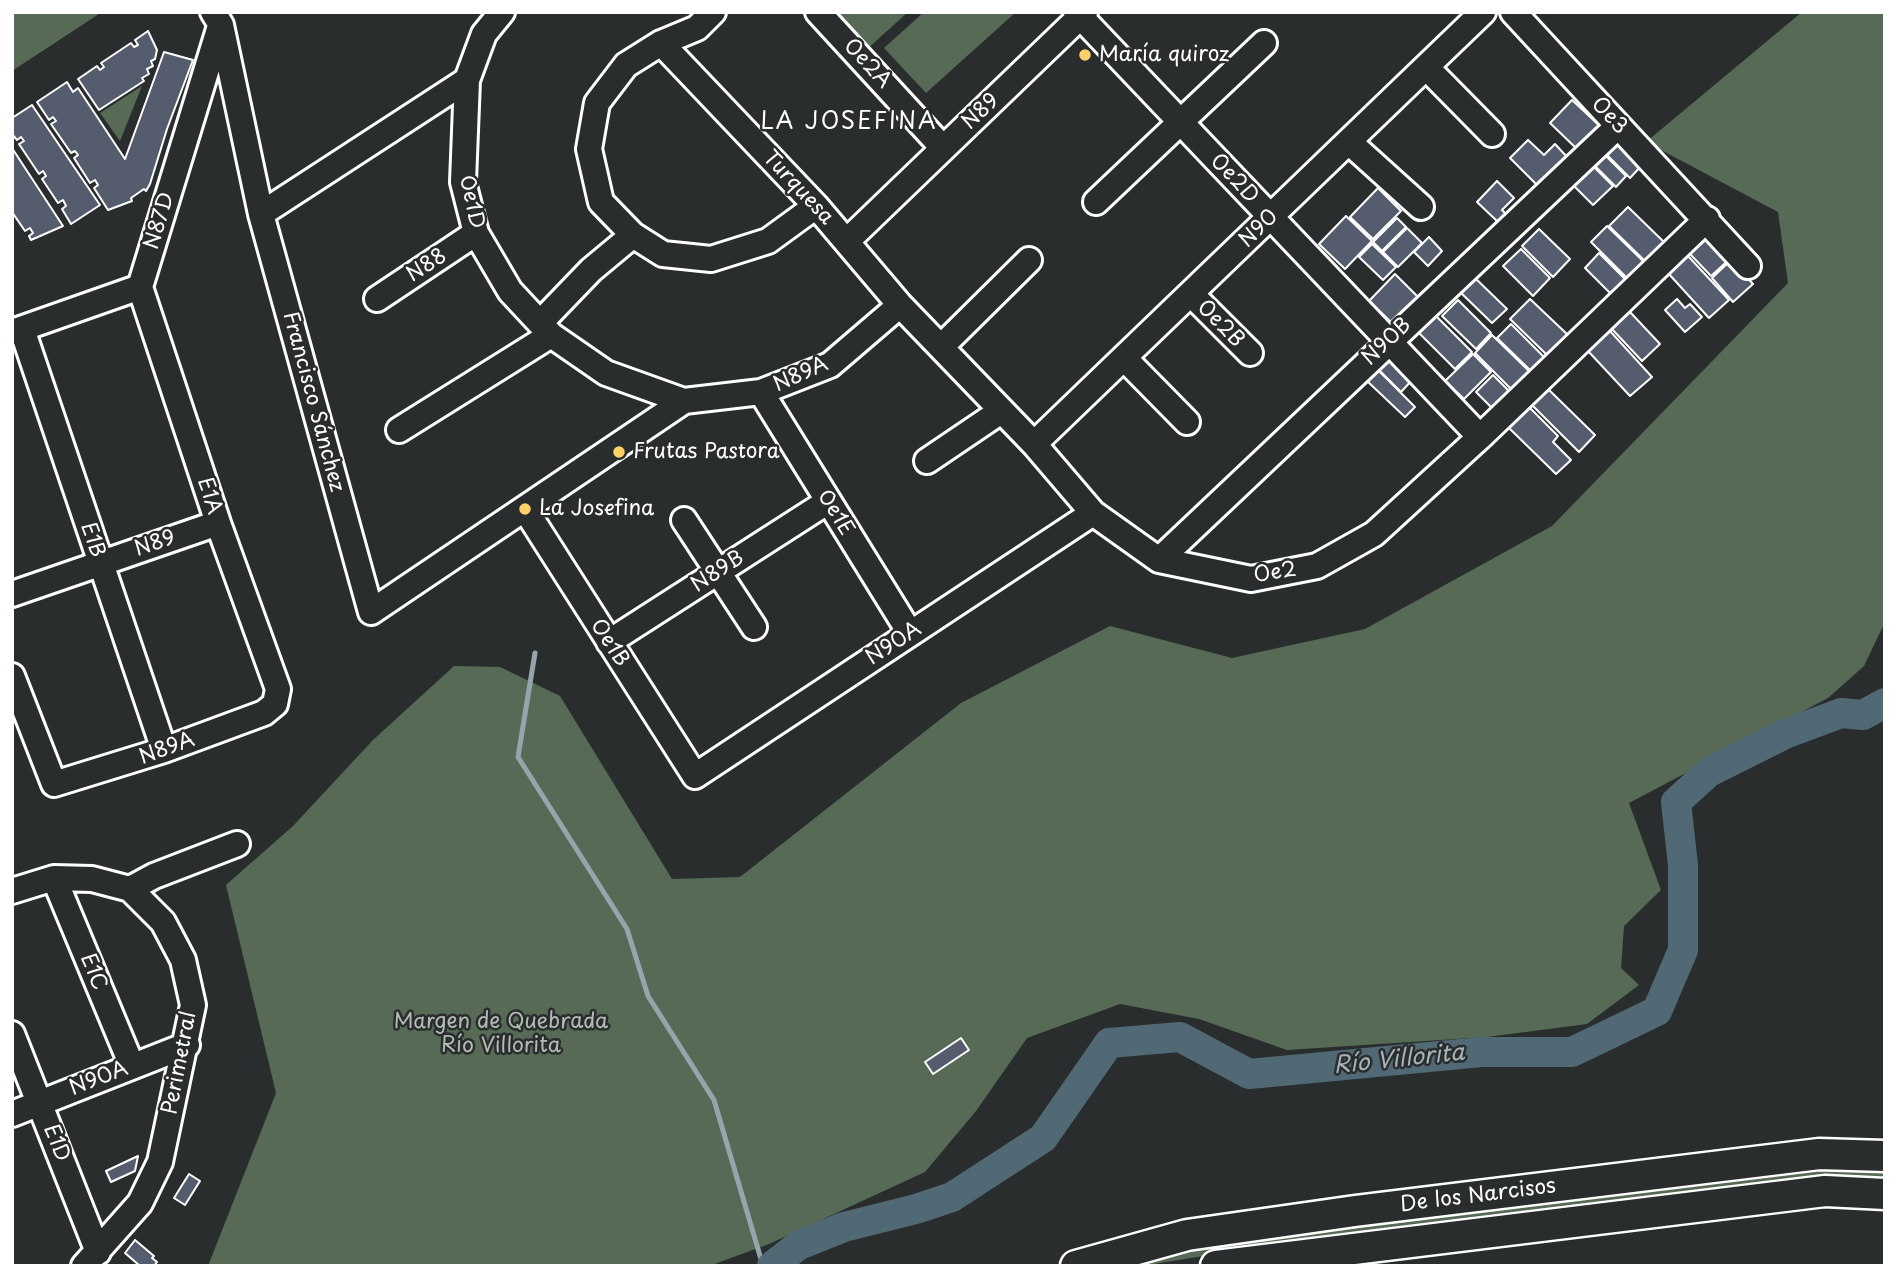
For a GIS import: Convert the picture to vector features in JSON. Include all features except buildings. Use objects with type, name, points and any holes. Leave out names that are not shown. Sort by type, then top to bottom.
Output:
[{"type":"main road","name":"De los Narcisos","points":[[1076,1266],[1187,1235],[1355,1211],[1819,1154],[1885,1156]]},
{"type":"main road","name":"De los Narcisos","points":[[1216,1266],[1825,1191],[1885,1194]]},
{"type":"street","name":"Oe1D","points":[[502,12],[484,34],[467,80],[463,182],[477,233],[510,291],[546,329]]},
{"type":"street","points":[[713,12],[697,28],[661,43],[626,65],[597,103],[589,149],[601,202],[633,235],[663,254],[711,260],[768,241],[816,206]]},
{"type":"street","name":"Oe2A","points":[[818,12],[943,148]]},
{"type":"street","name":"N90","points":[[1034,444],[1483,12]]},
{"type":"street","name":"Oe3","points":[[1513,12],[1748,266]]},
{"type":"street","name":"N89","points":[[847,242],[1080,14]]},
{"type":"street","name":"Oe2D","points":[[1080,14],[1387,342],[1480,437]]},
{"type":"street","name":"Francisco Sánchez","points":[[220,16],[261,214],[371,612],[525,509]]},
{"type":"street","name":"N87D","points":[[140,287],[220,16]]},
{"type":"street","name":"Turquesa","points":[[661,43],[847,242]]},
{"type":"street","points":[[1097,202],[1264,43]]},
{"type":"street","points":[[1426,67],[1492,134]]},
{"type":"street","points":[[261,214],[467,80]]},
{"type":"street","name":"N90B","points":[[1158,560],[1618,126]]},
{"type":"street","points":[[1349,142],[1420,207]]},
{"type":"street","name":"Oe2","points":[[847,242],[900,305],[1034,444],[1093,513],[1158,560],[1251,579],[1317,566],[1374,534],[1480,437],[1706,219]]},
{"type":"street","name":"N88","points":[[377,299],[477,233]]},
{"type":"street","points":[[399,430],[546,329],[591,270],[633,235]]},
{"type":"street","points":[[941,347],[1030,260]]},
{"type":"street","points":[[17,330],[140,287]]},
{"type":"street","name":"E1A","points":[[140,287],[218,523],[278,689],[275,704]]},
{"type":"street","name":"Oe2B","points":[[1191,294],[1250,353]]},
{"type":"street","name":"N89A","points":[[546,329],[606,373],[684,401],[761,392],[830,365],[900,305]]},
{"type":"street","name":"E1B","points":[[17,330],[164,750]]},
{"type":"street","points":[[1124,358],[1187,422]]},
{"type":"street","name":"Oe1E","points":[[761,392],[910,633]]},
{"type":"street","name":"N89A","points":[[525,509],[684,401]]},
{"type":"street","points":[[927,461],[1001,411]]},
{"type":"street","name":"N89B","points":[[609,642],[827,502]]},
{"type":"street","name":"Oe1B","points":[[525,509],[695,776]]},
{"type":"street","name":"N90A","points":[[695,776],[1093,513]]},
{"type":"street","points":[[684,520],[754,627]]},
{"type":"street","name":"N89","points":[[12,594],[218,523]]},
{"type":"street","name":"N89A","points":[[12,676],[54,785],[164,750],[264,713],[275,704]]},
{"type":"street","points":[[12,891],[54,878],[92,879],[130,889],[154,876],[237,844]]},
{"type":"street","name":"E1C","points":[[54,878],[132,1066]]},
{"type":"street","name":"Perimetral","points":[[91,1259],[140,1203],[160,1162],[187,1045],[193,1006],[183,960],[163,922],[130,889]]},
{"type":"street","name":"E1D","points":[[12,1034],[41,1101],[91,1259]]},
{"type":"street","name":"N90A","points":[[12,1114],[187,1045]]},
{"type":"green space","points":[[12,12],[102,12],[12,71]]},
{"type":"green space","points":[[830,12],[908,12],[866,50]]},
{"type":"green space","points":[[924,12],[1016,12],[926,93],[884,48]]},
{"type":"green space","name":"Margen de Quebrada Río Villorita","points":[[1802,12],[1885,12],[1885,622],[1864,666],[1828,698],[1629,803],[1661,890],[1624,926],[1621,968],[1639,985],[1587,1024],[1487,1037],[1287,1050],[1199,1019],[1120,1004],[1027,1038],[976,1111],[925,1172],[769,1244],[709,1266],[208,1266],[276,1093],[226,885],[293,826],[373,740],[454,666],[500,667],[560,696],[672,879],[740,877],[961,703],[1110,626],[1232,658],[1365,629],[1552,526],[1788,283],[1778,212],[1646,142]]},
{"type":"green space","points":[[142,86],[120,141],[100,113]]},
{"type":"green space","points":[[1818,1166],[1885,1166],[1885,1180],[1842,1178],[1289,1242],[1142,1266],[1112,1266],[1183,1247]]},
{"type":"waterway","points":[[535,653],[518,757],[627,929],[648,996],[714,1100],[763,1266]]},
{"type":"waterway","name":"Río Villorita","points":[[772,1266],[799,1245],[844,1227],[952,1197],[1043,1138],[1109,1043],[1180,1037],[1249,1074],[1482,1052],[1572,1052],[1657,1011],[1683,950],[1683,865],[1676,802],[1709,772],[1785,734],[1841,713],[1863,715],[1885,703]]},
{"type":"place","name":"María quiroz","points":[[1085,55]]},
{"type":"place","name":"Frutas Pastora","points":[[619,452]]},
{"type":"place","name":"La Josefina","points":[[525,509]]},
{"type":"district","name":"LA JOSEFINA","points":[[849,123]]}]
